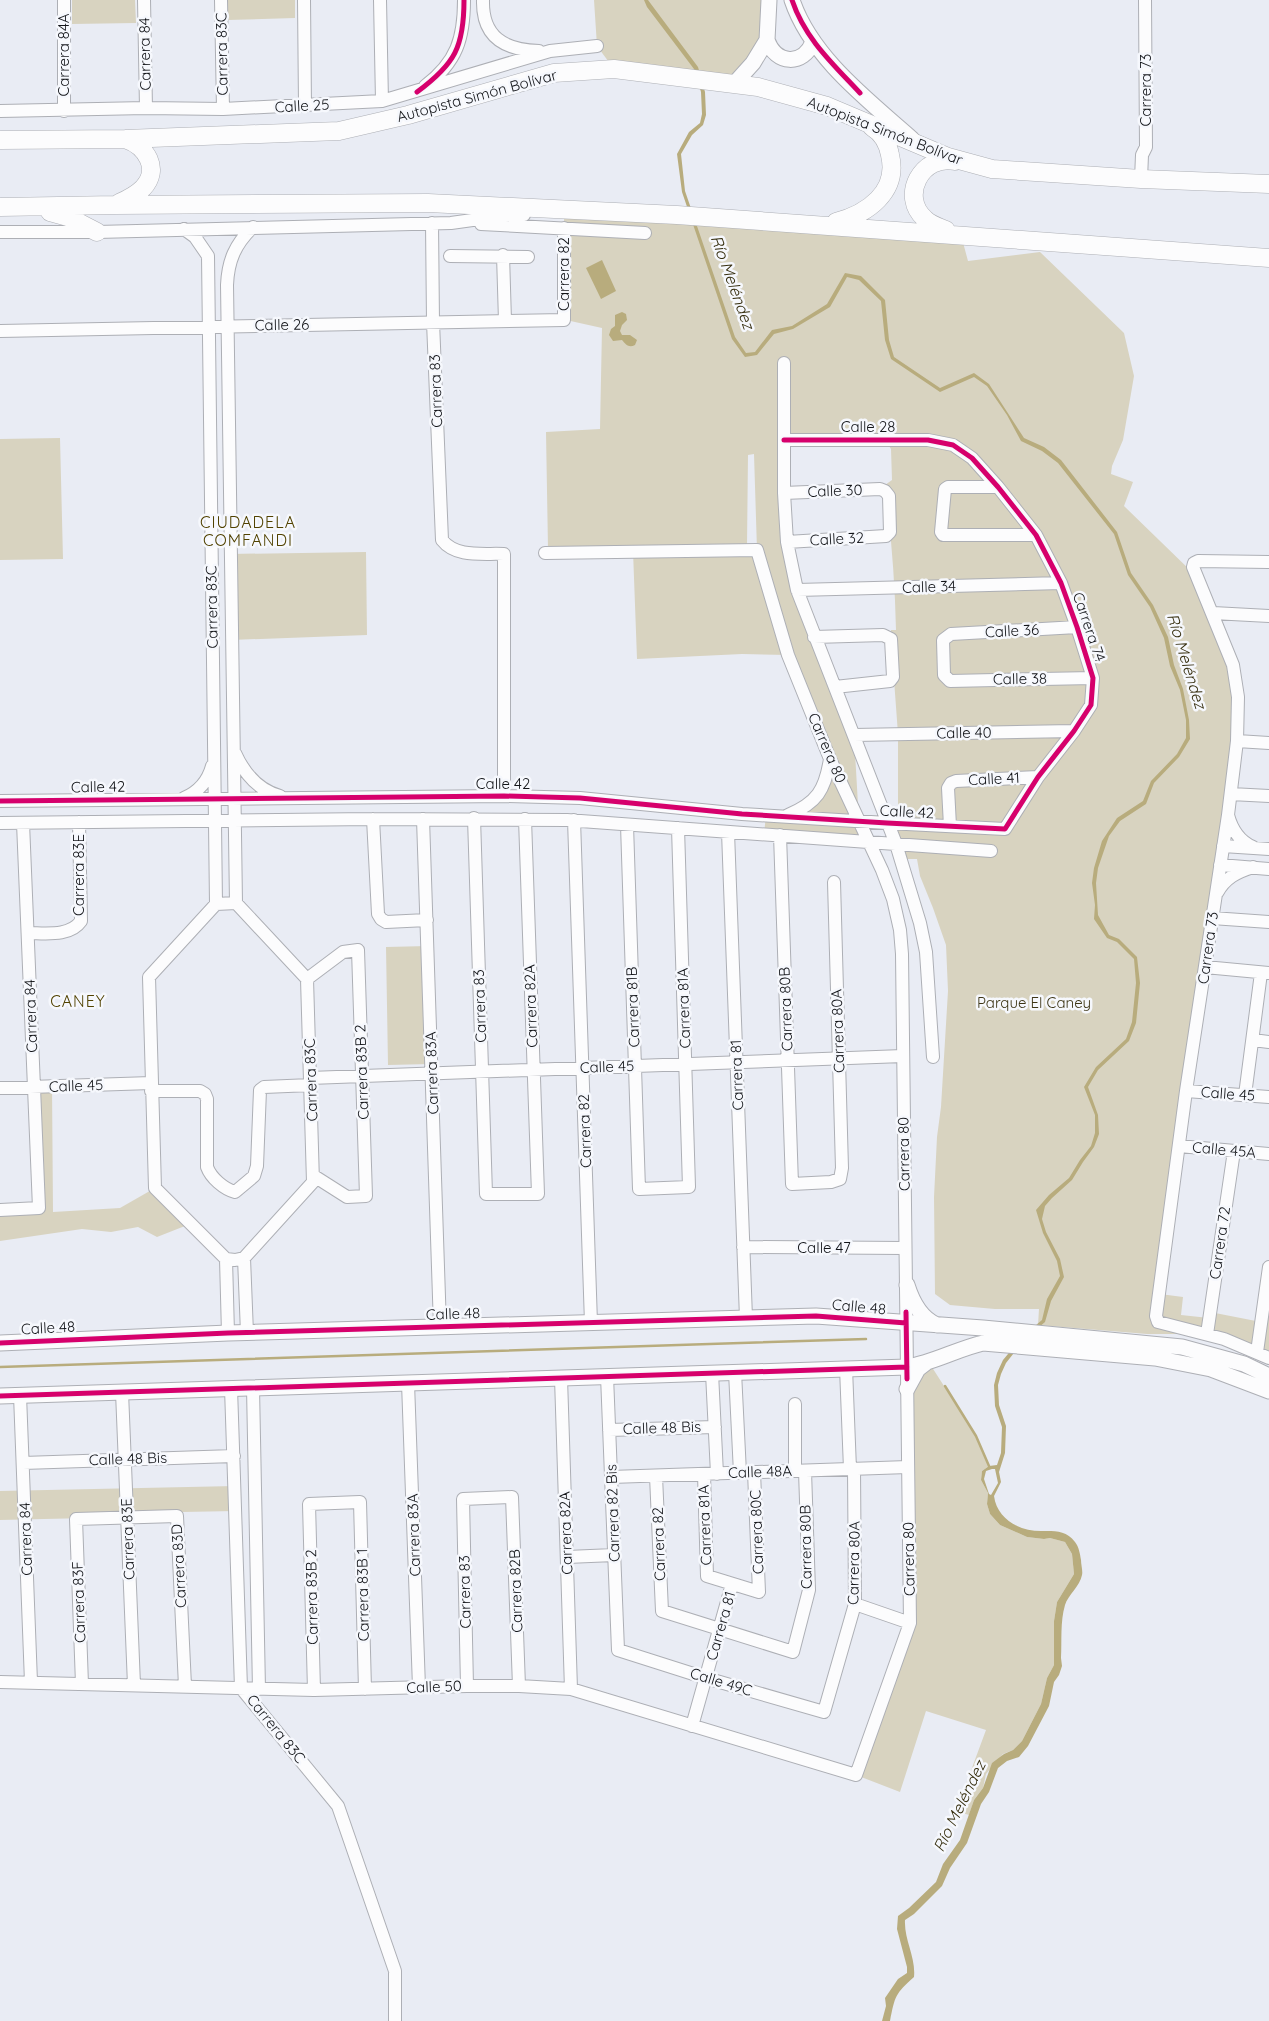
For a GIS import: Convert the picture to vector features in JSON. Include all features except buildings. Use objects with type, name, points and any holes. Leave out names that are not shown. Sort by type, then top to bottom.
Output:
[{"type":"highway","name":"Autopista Simón Bolívar","points":[[0,140],[125,139],[339,131],[408,115],[554,73],[614,69],[758,87],[806,100],[948,156],[992,169],[1141,179],[1269,184]]},
{"type":"highway","points":[[824,225],[849,219],[864,212],[882,196],[890,180],[892,163],[884,140],[877,131],[859,120]]},
{"type":"highway","points":[[116,205],[141,190],[147,183],[150,175],[151,165],[145,152],[135,143],[125,139]]},
{"type":"highway","points":[[961,235],[936,226],[922,216],[914,202],[915,185],[924,170],[938,161],[950,160],[980,166]]},
{"type":"highway","points":[[0,208],[116,205],[428,204],[677,215],[1269,258]]},
{"type":"highway","points":[[22,207],[68,217],[97,232]]},
{"type":"main road","points":[[728,82],[753,63],[767,40],[769,0]]},
{"type":"main road","points":[[792,0],[800,22],[813,42],[860,93],[919,145]]},
{"type":"main road","points":[[767,40],[775,54],[790,60],[805,55],[813,42]]},
{"type":"main road","points":[[907,1285],[914,1304],[920,1312],[938,1326]]},
{"type":"main road","name":"Calle 48","points":[[0,1343],[247,1332],[816,1316],[938,1326],[983,1336],[1155,1358],[1211,1369],[1269,1391]]},
{"type":"main road","name":"Calle 48","points":[[0,1396],[907,1367],[964,1347],[983,1336],[1182,1347],[1244,1364],[1269,1376]]},
{"type":"main road","points":[[907,1388],[918,1369],[928,1361]]},
{"type":"street","name":"Carrera 84A","points":[[64,0],[64,111]]},
{"type":"street","name":"Carrera 84","points":[[144,0],[146,108]]},
{"type":"street","name":"Carrera 83C","points":[[221,0],[223,109]]},
{"type":"street","points":[[304,0],[305,106]]},
{"type":"street","points":[[380,0],[382,101]]},
{"type":"street","name":"Carrera 73","points":[[1141,179],[1142,155],[1146,147],[1145,0]]},
{"type":"street","points":[[464,6],[467,20],[476,22],[480,20],[483,6]]},
{"type":"street","points":[[417,92],[436,78],[451,61],[461,41],[464,6]]},
{"type":"street","points":[[483,6],[485,23],[492,34],[501,42],[512,48],[550,51]]},
{"type":"street","name":"Calle 25","points":[[0,111],[146,108],[223,109],[382,101],[550,51],[597,46]]},
{"type":"street","points":[[451,223],[500,216],[613,212]]},
{"type":"street","name":"Carrera 83","points":[[432,223],[433,322],[442,540],[448,547],[457,552],[504,554],[504,796]]},
{"type":"street","points":[[0,232],[97,232],[451,223],[646,234]]},
{"type":"street","name":"Carrera 83C","points":[[236,903],[229,539],[227,270],[230,258],[238,244],[253,228]]},
{"type":"street","name":"Carrera 82","points":[[564,228],[564,320]]},
{"type":"street","name":"Carrera 83C","points":[[184,230],[195,237],[208,256],[216,904]]},
{"type":"street","points":[[450,256],[528,257]]},
{"type":"street","points":[[503,256],[505,321]]},
{"type":"street","name":"Calle 26","points":[[0,331],[564,320]]},
{"type":"street","name":"Carrera 80","points":[[784,363],[784,492],[788,542],[797,590],[896,844],[920,923],[926,952],[933,1057]]},
{"type":"street","name":"Calle 28","points":[[784,440],[928,440],[953,445]]},
{"type":"street","name":"Carrera 74","points":[[953,445],[972,458],[1036,535],[1060,583],[1077,627],[1093,678],[1091,705],[1074,731],[1038,777],[1005,829]]},
{"type":"street","points":[[998,487],[944,489],[941,532],[943,535],[1036,535]]},
{"type":"street","name":"Calle 30","points":[[784,492],[886,491],[889,496],[890,532],[886,536]]},
{"type":"street","name":"Calle 32","points":[[788,542],[886,536]]},
{"type":"street","points":[[211,539],[214,544],[220,546],[226,544],[229,539]]},
{"type":"street","name":"Carrera 80","points":[[545,553],[757,550],[788,655],[830,760],[882,870],[893,899],[900,930],[903,1056],[910,1623],[856,1775]]},
{"type":"street","name":"Carrera 73","points":[[1207,1334],[1158,1322],[1156,1316],[1178,1146],[1228,815],[1237,741],[1238,706],[1236,676],[1230,655],[1213,612],[1194,574],[1193,567],[1194,563],[1204,560],[1269,562]]},
{"type":"street","points":[[212,583],[214,579],[220,576],[227,579],[230,583]]},
{"type":"street","name":"Calle 34","points":[[797,590],[1060,583]]},
{"type":"street","points":[[1213,612],[1269,616]]},
{"type":"street","name":"Calle 36","points":[[947,679],[944,675],[944,640],[951,634],[1077,627]]},
{"type":"street","points":[[814,636],[887,635],[891,639],[893,678],[890,680],[835,687]]},
{"type":"street","name":"Calle 38","points":[[947,679],[950,681],[1093,678]]},
{"type":"street","name":"Calle 40","points":[[854,735],[1074,731]]},
{"type":"street","points":[[232,738],[238,760],[251,779],[263,789],[277,795],[292,798]]},
{"type":"street","points":[[1237,741],[1269,743]]},
{"type":"street","points":[[182,799],[198,790],[204,784],[212,767],[213,758]]},
{"type":"street","points":[[786,816],[804,809],[818,796],[827,779],[830,760]]},
{"type":"street","name":"Calle 41","points":[[950,826],[948,788],[951,783],[956,781],[1038,777]]},
{"type":"street","points":[[1231,794],[1269,796]]},
{"type":"street","name":"Calle 42","points":[[0,801],[504,796],[580,798],[859,822],[1005,829]]},
{"type":"street","points":[[1228,815],[1230,824],[1238,836],[1247,844],[1256,848]]},
{"type":"street","points":[[373,818],[376,907],[381,919],[392,922],[427,920]]},
{"type":"street","points":[[0,823],[373,818],[574,820],[991,851]]},
{"type":"street","name":"Carrera 83","points":[[474,818],[486,1194]]},
{"type":"street","name":"Carrera 83A","points":[[423,819],[440,1327]]},
{"type":"street","name":"Carrera 82A","points":[[486,1194],[538,1194],[525,819]]},
{"type":"street","name":"Carrera 82","points":[[574,820],[591,1323]]},
{"type":"street","name":"Carrera 83E","points":[[28,933],[65,932],[77,927],[80,921],[82,914],[79,822]]},
{"type":"street","name":"Carrera 84","points":[[0,1210],[39,1208],[23,823]]},
{"type":"street","name":"Carrera 81B","points":[[627,824],[639,1189]]},
{"type":"street","name":"Carrera 81A","points":[[639,1189],[689,1187],[678,828]]},
{"type":"street","name":"Carrera 81","points":[[728,832],[746,1318]]},
{"type":"street","name":"Carrera 80B","points":[[780,835],[792,1184]]},
{"type":"street","points":[[1223,846],[1269,849]]},
{"type":"street","points":[[1220,865],[1269,868]]},
{"type":"street","points":[[1215,898],[1224,882],[1232,875],[1253,867]]},
{"type":"street","name":"Carrera 80A","points":[[792,1184],[831,1182],[840,1179],[842,1168],[834,882]]},
{"type":"street","points":[[307,979],[236,903],[216,904],[149,977],[151,1087],[155,1188],[226,1259],[244,1258],[311,1187],[314,1176]]},
{"type":"street","points":[[1212,918],[1269,922]]},
{"type":"street","name":"Carrera 83B 2","points":[[307,979],[342,952],[358,950],[366,1196],[347,1198],[314,1176]]},
{"type":"street","points":[[1205,967],[1265,973],[1245,1095]]},
{"type":"street","name":"Carrera 83C","points":[[307,979],[314,1176]]},
{"type":"street","points":[[1253,1040],[1269,1042]]},
{"type":"street","name":"Calle 45","points":[[0,1088],[151,1087],[200,1091],[205,1094],[207,1099],[207,1167],[210,1174],[229,1190],[235,1192],[254,1176],[257,1166],[260,1090],[264,1086],[363,1076],[903,1056]]},
{"type":"street","name":"Calle 45","points":[[1186,1091],[1269,1097]]},
{"type":"street","name":"Calle 45A","points":[[1178,1146],[1269,1154]]},
{"type":"street","name":"Carrera 72","points":[[1207,1334],[1234,1151]]},
{"type":"street","name":"Calle 47","points":[[743,1248],[905,1248]]},
{"type":"street","points":[[244,1258],[247,1332]]},
{"type":"street","points":[[226,1259],[228,1333]]},
{"type":"street","points":[[1207,1334],[1263,1355],[1269,1267]]},
{"type":"street","name":"Carrera 80A","points":[[824,1712],[855,1604],[852,1469],[846,1368]]},
{"type":"street","points":[[735,1372],[740,1473]]},
{"type":"street","points":[[712,1373],[717,1474]]},
{"type":"street","name":"Carrera 82 Bis","points":[[607,1376],[618,1650]]},
{"type":"street","name":"Carrera 82A","points":[[561,1378],[571,1689]]},
{"type":"street","name":"Carrera 83A","points":[[408,1383],[419,1688]]},
{"type":"street","name":"Carrera 83C","points":[[232,1388],[241,1688],[338,1806],[395,1971],[394,2021]]},
{"type":"street","name":"Carrera 83C","points":[[253,1388],[259,1689]]},
{"type":"street","name":"Carrera 83E","points":[[122,1392],[134,1686]]},
{"type":"street","name":"Carrera 84","points":[[20,1395],[31,1682]]},
{"type":"street","name":"Carrera 80B","points":[[720,1630],[793,1652],[809,1590],[795,1404]]},
{"type":"street","name":"Calle 48 Bis","points":[[609,1430],[715,1427]]},
{"type":"street","name":"Calle 48 Bis","points":[[23,1463],[234,1456]]},
{"type":"street","name":"Calle 48A","points":[[611,1477],[908,1467]]},
{"type":"street","name":"Carrera 80C","points":[[732,1584],[759,1592],[754,1472]]},
{"type":"street","name":"Carrera 81A","points":[[704,1474],[707,1576],[732,1584]]},
{"type":"street","name":"Carrera 82","points":[[656,1476],[662,1611],[720,1630]]},
{"type":"street","name":"Carrera 82B","points":[[463,1499],[512,1497],[519,1686]]},
{"type":"street","name":"Carrera 83","points":[[463,1499],[467,1686]]},
{"type":"street","name":"Carrera 83B 1","points":[[309,1504],[360,1502],[365,1689]]},
{"type":"street","name":"Carrera 83B 2","points":[[309,1504],[314,1690]]},
{"type":"street","name":"Carrera 83D","points":[[76,1519],[177,1516],[185,1686]]},
{"type":"street","name":"Carrera 83F","points":[[76,1519],[82,1684]]},
{"type":"street","points":[[567,1557],[614,1555]]},
{"type":"street","name":"Carrera 81","points":[[692,1726],[732,1584]]},
{"type":"street","points":[[855,1604],[910,1623]]},
{"type":"street","name":"Calle 49C","points":[[618,1650],[824,1712]]},
{"type":"street","name":"Calle 50","points":[[0,1682],[314,1690],[467,1686],[571,1689],[856,1775]]},
{"type":"green space","points":[[72,0],[135,0],[136,23],[72,24]]},
{"type":"green space","points":[[228,0],[295,0],[295,18],[228,20]]},
{"type":"green space","points":[[594,0],[769,0],[767,40],[735,83],[614,69],[597,46]]},
{"type":"green space","name":"Parque El Caney","points":[[564,213],[961,235],[968,261],[1040,252],[1124,333],[1134,376],[1123,440],[1112,466],[1111,474],[1133,482],[1124,506],[1194,574],[1238,697],[1160,1294],[1183,1297],[1181,1315],[1209,1318],[1210,1312],[1261,1322],[1269,1267],[1269,1358],[1207,1334],[1147,1334],[1038,1325],[1039,1309],[995,1309],[950,1305],[935,1294],[934,1197],[948,991],[946,945],[920,876],[917,859],[900,859],[882,812],[898,811],[898,734],[891,639],[891,630],[896,630],[885,485],[892,480],[891,449],[885,440],[784,440],[797,590],[854,735],[859,822],[869,842],[764,834],[766,815],[804,809],[830,760],[788,655],[742,654],[637,659],[633,551],[757,550],[754,454],[748,455],[747,546],[548,549],[546,432],[600,429],[602,328],[566,320],[565,235],[615,237],[564,234]]},
{"type":"green space","points":[[60,438],[63,559],[0,560],[0,439]]},
{"type":"green space","points":[[366,552],[367,635],[231,640],[229,554]]},
{"type":"green space","points":[[428,946],[431,1064],[388,1065],[386,947]]},
{"type":"green space","points":[[52,1086],[53,1212],[120,1208],[155,1188],[190,1224],[157,1237],[138,1227],[111,1232],[82,1229],[0,1241],[0,1210],[39,1208],[34,1087]]},
{"type":"green space","points":[[928,1361],[976,1436],[989,1466],[982,1471],[981,1480],[988,1493],[987,1504],[990,1514],[1000,1525],[1027,1537],[1050,1538],[1065,1542],[1072,1554],[1074,1574],[1057,1602],[1054,1621],[1054,1665],[1047,1678],[1041,1704],[1022,1741],[1013,1750],[1003,1754],[986,1774],[983,1788],[974,1800],[969,1815],[956,1811],[986,1730],[926,1711],[900,1792],[856,1775],[910,1623],[907,1389]]},
{"type":"green space","points":[[235,1486],[236,1511],[182,1512],[177,1516],[0,1520],[0,1491]]},
{"type":"shaded area","points":[[644,0],[648,0],[698,67],[705,92],[706,115],[703,125],[692,135],[681,154],[685,191],[735,337],[746,353],[755,352],[772,330],[792,326],[827,304],[845,273],[861,276],[885,300],[889,340],[894,357],[940,388],[974,373],[989,384],[1024,438],[1044,447],[1061,460],[1117,532],[1131,573],[1153,605],[1168,637],[1174,665],[1183,689],[1189,720],[1190,739],[1179,757],[1154,783],[1146,804],[1120,821],[1109,836],[1098,868],[1096,883],[1098,915],[1109,935],[1119,939],[1137,957],[1140,983],[1136,1023],[1129,1041],[1098,1070],[1088,1087],[1098,1115],[1099,1134],[1094,1147],[1072,1180],[1045,1206],[1042,1219],[1046,1232],[1060,1259],[1064,1277],[1051,1301],[1045,1322],[1025,1339],[1006,1363],[998,1385],[999,1405],[1006,1426],[1005,1453],[999,1472],[1001,1482],[994,1496],[996,1504],[1004,1517],[1017,1526],[1025,1529],[1060,1532],[1068,1535],[1076,1544],[1080,1553],[1082,1575],[1063,1611],[1062,1666],[1054,1682],[1049,1706],[1028,1746],[1019,1757],[1007,1761],[998,1768],[989,1792],[981,1804],[967,1843],[950,1868],[942,1886],[914,1914],[905,1920],[914,1977],[897,1996],[890,2021],[882,2021],[886,2006],[885,1998],[898,1979],[907,1973],[897,1929],[898,1916],[936,1882],[943,1864],[960,1840],[974,1800],[983,1788],[992,1763],[1013,1750],[1022,1741],[1041,1704],[1047,1678],[1054,1665],[1054,1621],[1057,1602],[1074,1574],[1072,1554],[1065,1542],[1050,1538],[1027,1537],[1000,1525],[990,1514],[987,1504],[988,1493],[981,1480],[982,1471],[989,1466],[997,1465],[1001,1453],[1002,1427],[995,1406],[994,1385],[1003,1360],[1023,1336],[1042,1320],[1047,1299],[1060,1276],[1057,1261],[1043,1233],[1036,1210],[1049,1195],[1069,1178],[1091,1146],[1095,1133],[1095,1115],[1084,1087],[1096,1067],[1126,1039],[1132,1022],[1136,983],[1134,959],[1117,942],[1107,938],[1094,919],[1095,905],[1092,883],[1094,868],[1102,841],[1117,818],[1143,801],[1151,781],[1177,754],[1186,738],[1186,720],[1180,690],[1170,666],[1164,638],[1150,607],[1128,575],[1114,534],[1058,463],[1042,451],[1021,441],[1007,415],[987,386],[974,377],[940,392],[891,359],[885,340],[881,301],[859,280],[847,277],[830,307],[793,329],[774,334],[757,355],[745,357],[732,339],[682,192],[677,154],[689,132],[700,123],[702,114],[701,92],[694,69],[647,7]],"holes":[[[995,1469],[998,1483],[991,1495],[984,1479],[986,1471]]]},
{"type":"shaded area","points":[[602,260],[616,291],[601,299],[586,268]]},
{"type":"shaded area","points":[[622,312],[626,314],[627,320],[622,325],[620,331],[622,335],[630,335],[637,340],[633,346],[628,346],[622,340],[613,341],[609,335],[611,329],[615,326],[615,315]]},
{"type":"waterway","points":[[0,1367],[866,1339]]},
{"type":"waterway","points":[[945,1386],[976,1436],[989,1466]]},
{"type":"cycle path","points":[[417,92],[449,63],[455,53],[462,30],[464,0]]},
{"type":"cycle path","points":[[792,0],[804,27],[812,39],[860,93]]},
{"type":"cycle path","points":[[0,801],[504,796],[580,798],[742,814],[1005,829],[1038,777],[1074,731],[1091,705],[1093,678],[1077,627],[1061,583],[1036,535],[972,458],[953,445],[928,440],[784,440]]},
{"type":"cycle path","points":[[906,1312],[907,1379]]},
{"type":"cycle path","points":[[0,1343],[228,1333],[816,1316],[906,1323]]},
{"type":"cycle path","points":[[0,1396],[907,1367]]},
{"type":"district","name":"CIUDADELA COMFANDI","points":[[248,531]]},
{"type":"district","name":"CANEY","points":[[78,1001]]},
{"type":"water label","name":"Río Meléndez","points":[[733,282]]},
{"type":"water label","name":"Río Meléndez","points":[[1187,661]]},
{"type":"water label","name":"Río Meléndez","points":[[959,1806]]}]
